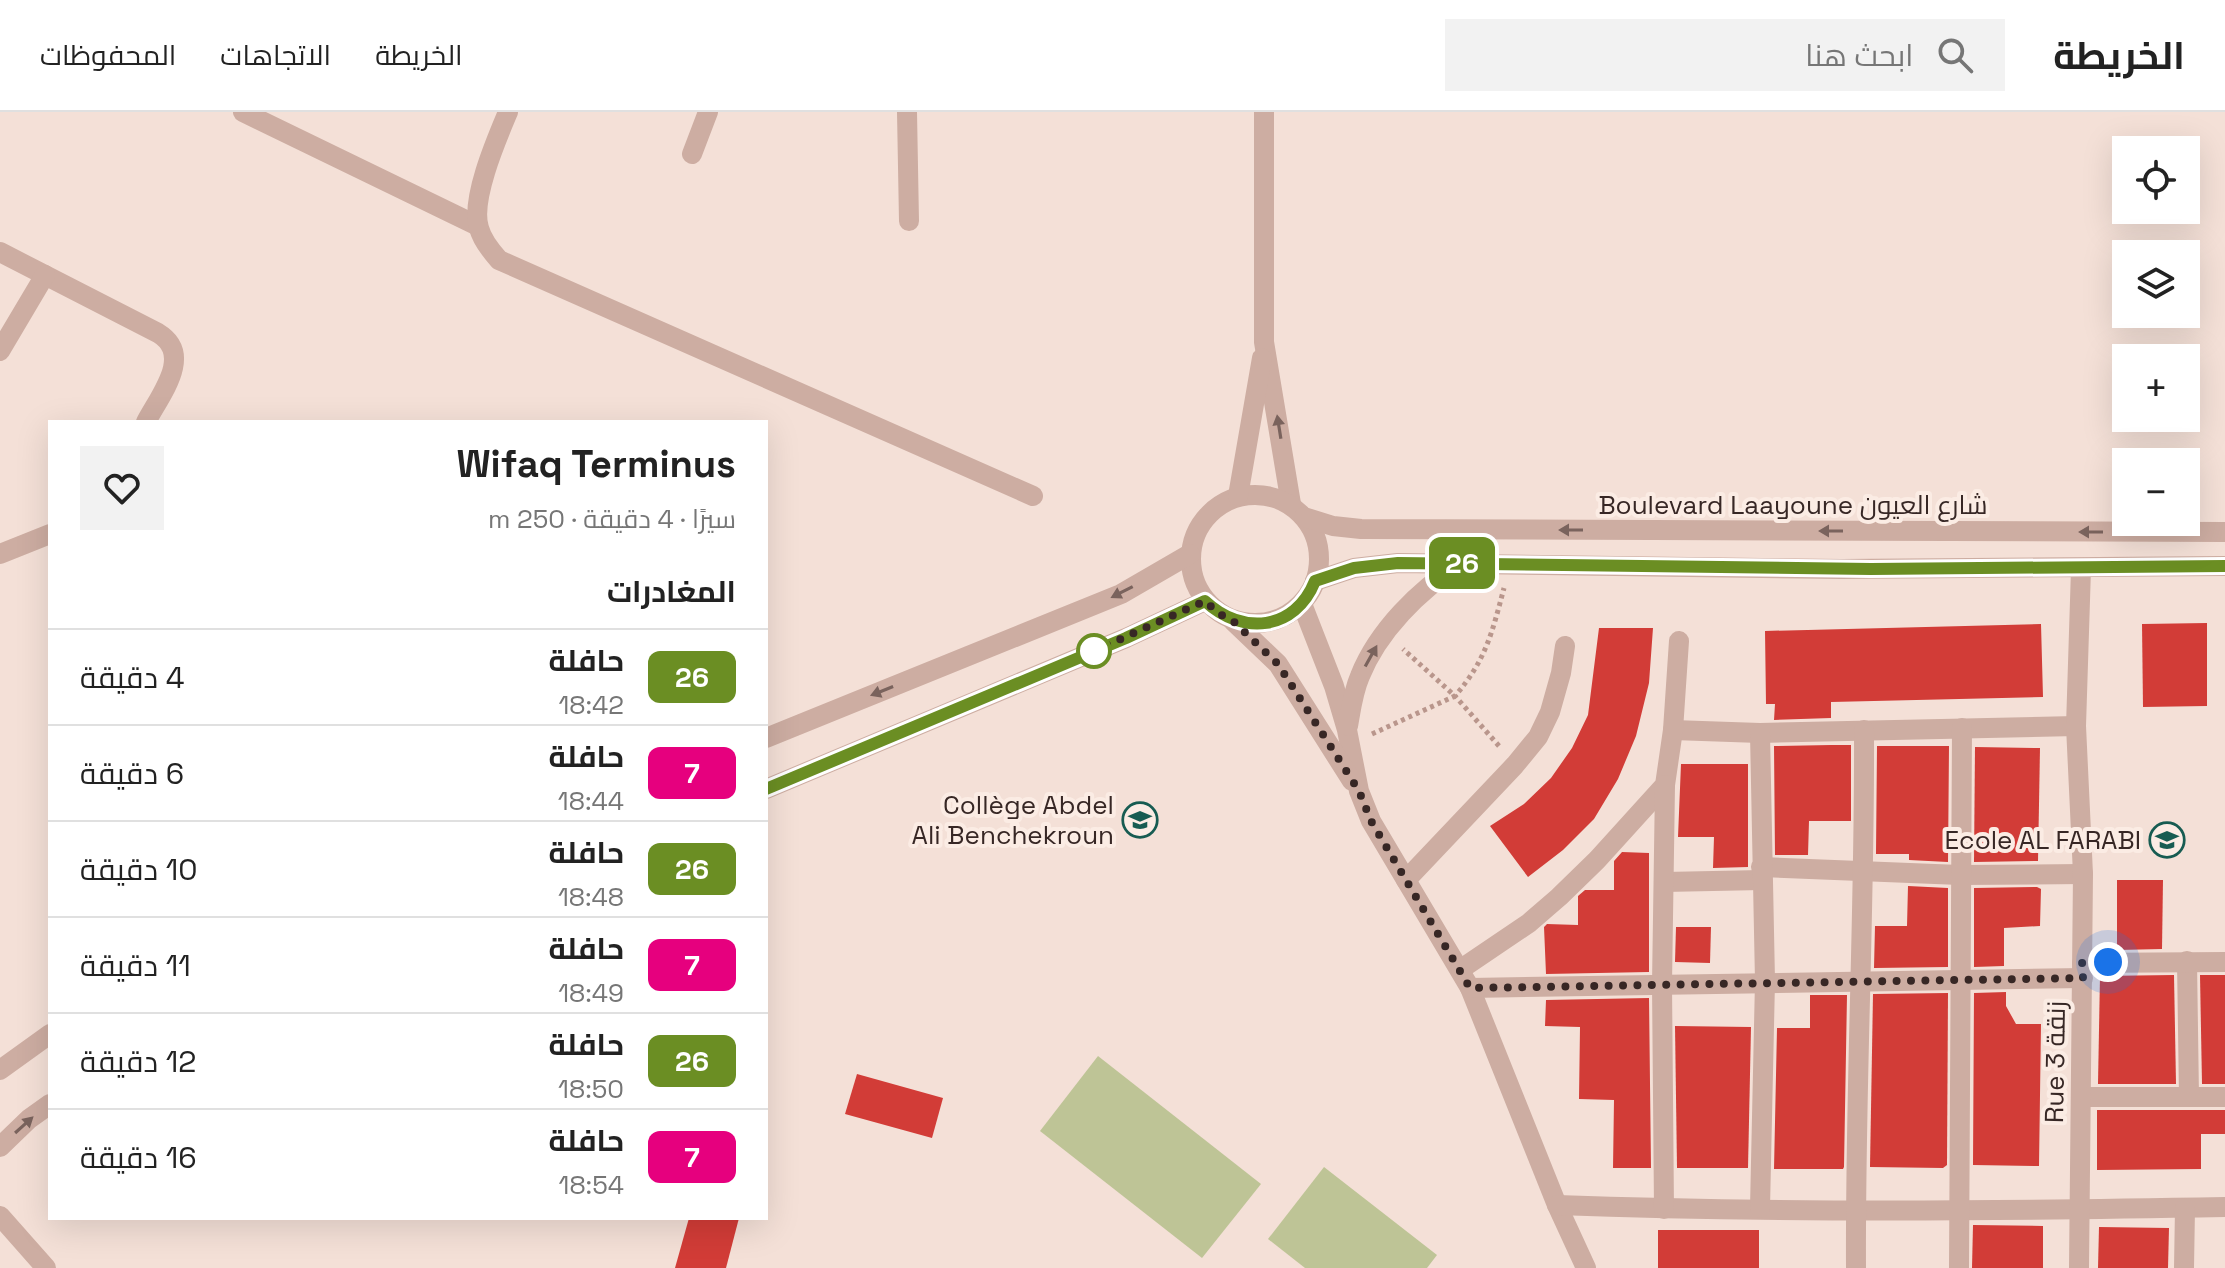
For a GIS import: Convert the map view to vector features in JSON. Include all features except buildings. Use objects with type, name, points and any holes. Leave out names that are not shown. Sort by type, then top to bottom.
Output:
[{"type":"street","points":[[243,112],[478,226]]},
{"type":"street","points":[[508,112],[492,149],[480,194],[478,226],[489,249],[499,260],[1033,496]]},
{"type":"street","points":[[692,154],[708,112]]},
{"type":"street","points":[[907,112],[909,221]]},
{"type":"street","points":[[1238,496],[1264,342],[1264,112]]},
{"type":"street","points":[[0,252],[158,333],[171,345],[175,353],[173,371],[147,420]]},
{"type":"street","points":[[0,351],[45,275]]},
{"type":"street","points":[[1233,621],[1258,625],[1282,618],[1302,604],[1315,581],[1318,567],[1318,549],[1313,532],[1298,510],[1264,342]]},
{"type":"street","points":[[1298,510],[1265,496],[1238,496],[1218,506],[1201,523],[1190,554],[1193,578],[1205,601],[1233,621],[1278,664],[1359,791]]},
{"type":"street","name":"Boulevard Laayoune شارع العيون","points":[[1298,510],[1333,526],[1361,529],[2225,532]]},
{"type":"street","points":[[0,554],[48,535]]},
{"type":"street","points":[[768,737],[1121,594],[1190,554]]},
{"type":"street","points":[[1315,581],[1376,565],[1462,563],[2081,569],[2225,566]]},
{"type":"street","points":[[1348,737],[1360,676],[1384,632],[1441,576],[1462,563]]},
{"type":"street","name":"Rue 3 زنقة","points":[[2079,1268],[2083,874],[2076,726],[2081,569]]},
{"type":"street","points":[[768,788],[1126,638],[1205,601]]},
{"type":"street","points":[[1302,604],[1334,686],[1359,791],[1371,821],[1465,979],[1557,1205],[1586,1268]]},
{"type":"street","points":[[1664,1209],[1662,984],[1665,785],[1673,730],[1679,641]]},
{"type":"street","points":[[1406,880],[1538,737],[1550,712],[1565,646]]},
{"type":"street","points":[[1673,730],[1760,733],[2076,726]]},
{"type":"street","points":[[1959,1268],[1962,728]]},
{"type":"street","points":[[1856,1268],[1864,730]]},
{"type":"street","points":[[1760,733],[1765,981],[1760,1208]]},
{"type":"street","points":[[1465,979],[1559,897],[1665,785]]},
{"type":"street","points":[[1664,882],[1864,869],[1960,875],[2083,874]]},
{"type":"street","points":[[1465,979],[1662,984],[1961,980],[2187,961],[2225,962]]},
{"type":"street","points":[[2187,961],[2189,1097]]},
{"type":"street","points":[[0,1070],[48,1035]]},
{"type":"street","points":[[2081,1097],[2225,1097]]},
{"type":"street","points":[[0,1147],[48,1105]]},
{"type":"street","points":[[1557,1205],[1958,1211],[2225,1207]]},
{"type":"street","points":[[2184,1268],[2185,1208]]},
{"type":"street","points":[[0,1216],[46,1268]]},
{"type":"path","points":[[1348,737],[1455,696],[1482,660],[1494,628],[1510,564]]},
{"type":"path","points":[[1384,632],[1455,696],[1515,765]]},
{"type":"green space","points":[[1098,1056],[1261,1184],[1202,1258],[1040,1131]]},
{"type":"green space","points":[[1324,1167],[1437,1255],[1427,1268],[1305,1268],[1268,1239]]},
{"type":"bus line","name":"26","points":[[768,788],[1126,638],[1205,601],[1233,621],[1258,625],[1282,618],[1302,604],[1315,581],[1354,568],[1398,563],[1871,569],[2225,566]]},
{"type":"place","name":"Collège Abdel Ali Benchekroun","points":[[1140,820]]},
{"type":"place","name":"Ecole AL FARABI","points":[[2167,840]]},
{"type":"route","points":[[1094,651],[1205,601],[1233,621],[1278,664],[1359,791],[1371,821],[1470,988],[2083,978],[2082,963],[2108,962]]}]
